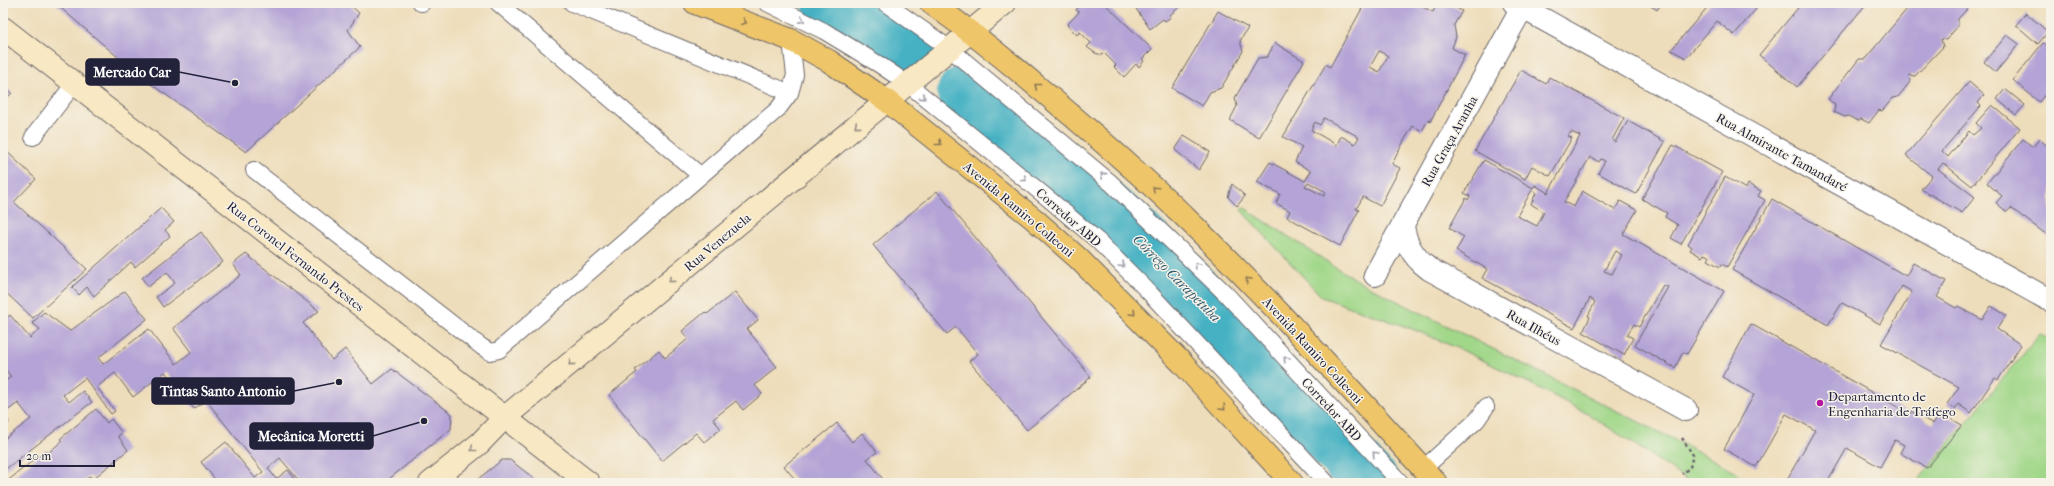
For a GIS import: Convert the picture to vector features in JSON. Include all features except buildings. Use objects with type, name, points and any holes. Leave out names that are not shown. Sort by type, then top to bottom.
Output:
[{"type":"main road","name":"Avenida Ramiro Colleoni","points":[[695,3],[791,40],[829,61],[887,101],[1034,219],[1079,259],[1182,363],[1292,483]]},
{"type":"main road","name":"Avenida Ramiro Colleoni","points":[[931,3],[971,32],[1067,111],[1128,164],[1187,219],[1245,276],[1430,476]]},
{"type":"street","name":"Rua Venezuela","points":[[430,483],[480,442],[504,418],[1005,3]]},
{"type":"street","name":"Rua Graça Aranha","points":[[1375,275],[1403,225],[1518,5]]},
{"type":"street","name":"Rua Almirante Tamandaré","points":[[1518,5],[2050,300]]},
{"type":"street","name":"Rua Coronel Fernando Prestes","points":[[3,28],[589,483]]},
{"type":"street","name":"Rua Ilhéus","points":[[1403,225],[1406,240],[1414,256],[1429,269],[1686,410]]},
{"type":"lane","points":[[498,3],[701,176]]},
{"type":"lane","points":[[572,3],[790,93]]},
{"type":"lane","name":"Corredor ABD","points":[[767,3],[824,31],[908,84],[1097,240],[1195,340],[1327,483]]},
{"type":"lane","name":"Corredor ABD","points":[[885,3],[950,49],[1111,183],[1170,238],[1226,294],[1401,483]]},
{"type":"lane","points":[[254,170],[490,352],[499,350],[778,109],[790,93],[795,75],[791,40]]},
{"type":"lane","points":[[33,137],[74,84]]},
{"type":"lane","points":[[1430,476],[1477,420],[1486,407]]},
{"type":"green space","points":[[1243,207],[1343,272],[1373,289],[1697,451],[1754,483],[1691,483],[1588,414],[1537,387],[1466,352],[1415,330],[1322,297],[1241,210]]},
{"type":"green space","points":[[2040,334],[2051,340],[2051,475],[2044,483],[1916,483]]},
{"type":"waterway","name":"Córrego Carapetuba","points":[[830,3],[875,29],[909,52]]},
{"type":"waterway","name":"Córrego Carapetuba","points":[[965,93],[1010,128],[1128,227],[1179,276],[1372,483]]},
{"type":"place","name":"Mercado Car","points":[[235,83]]},
{"type":"place","name":"Tintas Santo Antonio","points":[[339,382]]},
{"type":"place","name":"Departamento de Engenharia de Tráfego","points":[[1820,403]]},
{"type":"place","name":"Mecânica Moretti","points":[[424,421]]}]
